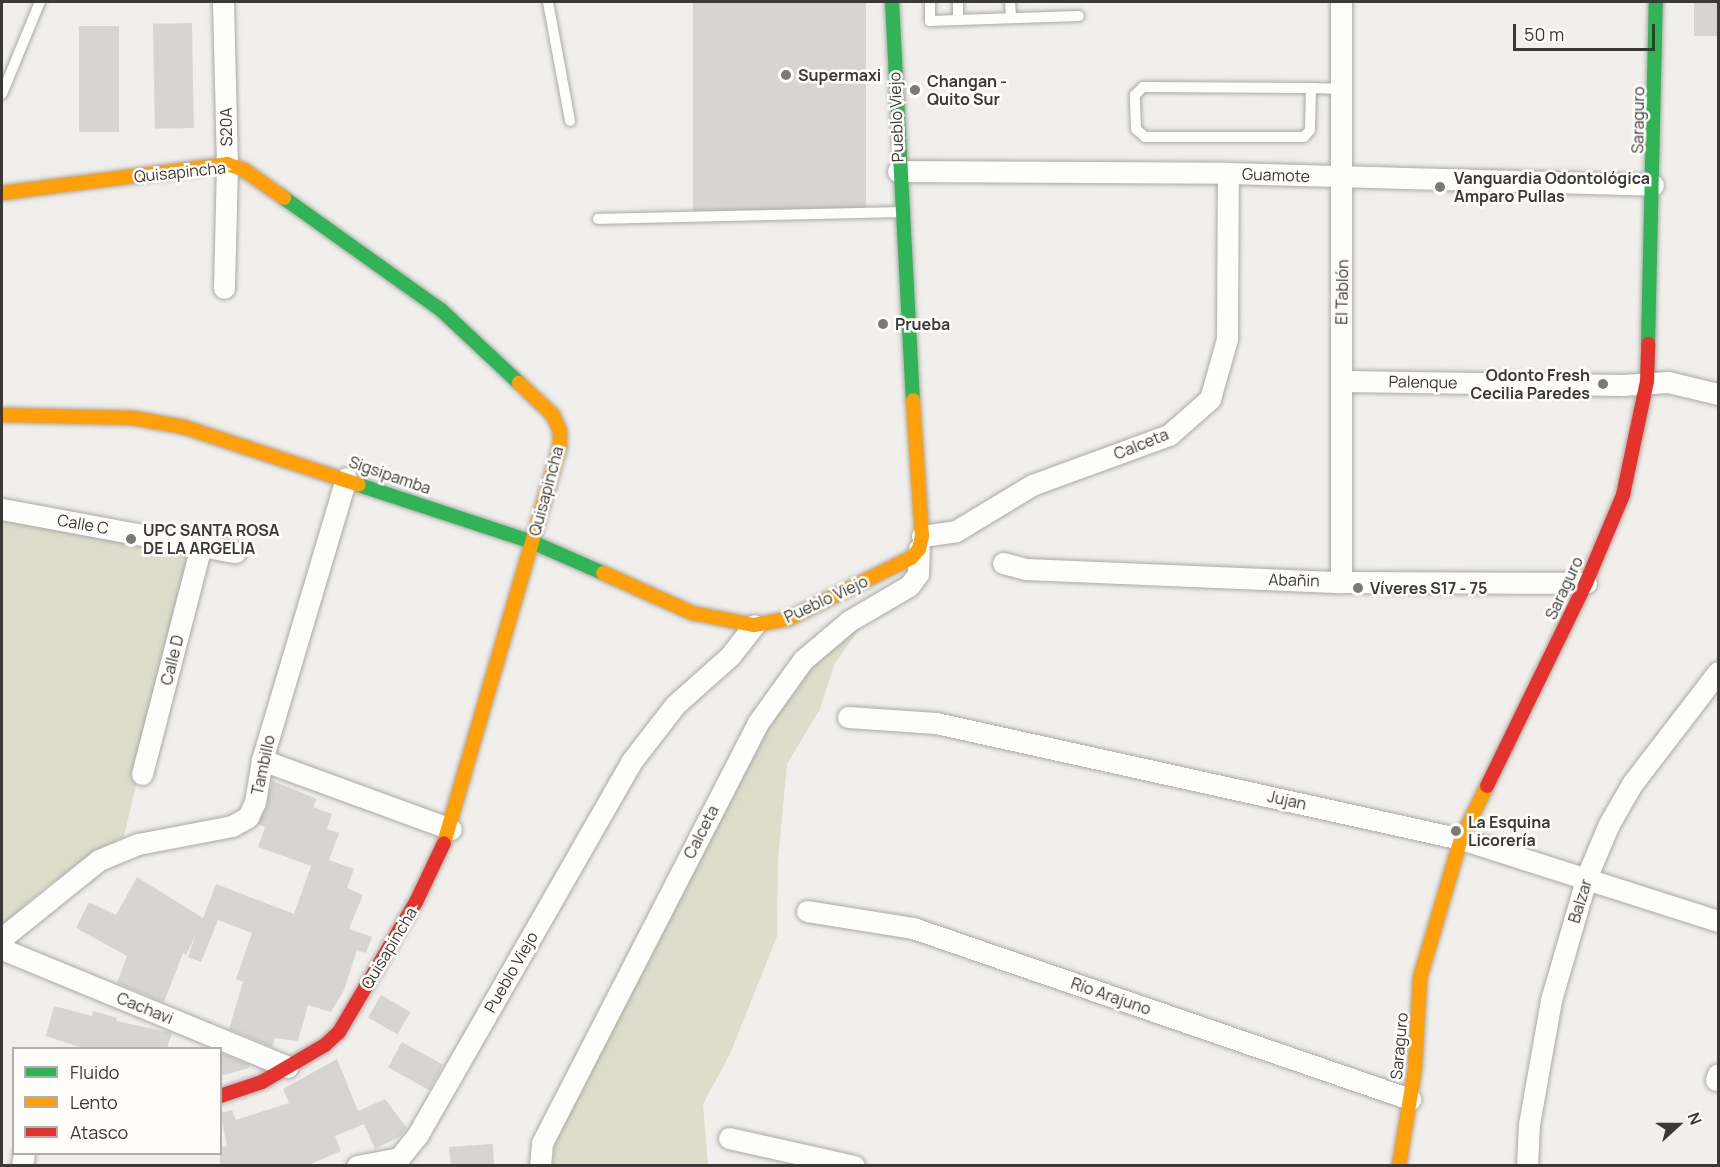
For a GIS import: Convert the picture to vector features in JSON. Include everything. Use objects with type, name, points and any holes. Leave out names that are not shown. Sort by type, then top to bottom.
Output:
[{"type":"street","name":"S20A","points":[[223,2],[227,164],[224,288]]},
{"type":"street","name":"Pueblo Viejo","points":[[357,1166],[401,1162],[631,762],[675,705],[730,656],[754,625],[788,619],[911,558],[921,542],[898,171],[892,2]]},
{"type":"street","name":"El Tablón","points":[[1341,2],[1343,89],[1341,582]]},
{"type":"street","name":"Saraguro","points":[[1399,1166],[1410,1099],[1420,978],[1461,839],[1586,583],[1623,495],[1647,381],[1656,2]]},
{"type":"street","name":"Quisapincha","points":[[2,193],[227,164],[260,179],[441,310],[553,415],[560,430],[560,446],[450,829],[416,903],[339,1032],[325,1046],[262,1082],[222,1095]]},
{"type":"street","name":"Guamote","points":[[898,171],[1228,173],[1653,185]]},
{"type":"street","name":"Calceta","points":[[540,1166],[542,1143],[757,724],[803,660],[849,621],[909,586],[918,574],[921,542],[956,531],[1032,484],[1169,435],[1210,399],[1227,339],[1228,173]]},
{"type":"street","name":"Palenque","points":[[1341,381],[1623,385],[1647,381],[1668,382],[1719,394]]},
{"type":"street","name":"Sigsipamba","points":[[2,415],[161,422],[233,440],[532,542],[692,613],[754,625]]},
{"type":"street","name":"Tambillo","points":[[2,938],[99,860],[138,844],[232,826],[248,817],[255,802],[261,760],[346,478]]},
{"type":"street","name":"Calle C","points":[[2,509],[235,552]]},
{"type":"street","name":"Calle D","points":[[142,774],[201,546]]},
{"type":"street","name":"Abañin","points":[[1003,563],[1026,569],[1341,582],[1586,583]]},
{"type":"street","name":"Balzar","points":[[1527,1166],[1529,1124],[1551,1000],[1587,876],[1609,824],[1632,783],[1719,672]]},
{"type":"street","name":"Jujan","points":[[848,717],[936,723],[1461,839],[1587,876],[1719,921]]},
{"type":"street","points":[[261,760],[450,829]]},
{"type":"street","name":"Río Arajuno","points":[[807,911],[913,928],[1410,1099]]},
{"type":"street","name":"Cachavi","points":[[2,949],[288,1067]]},
{"type":"street","points":[[729,1138],[854,1166]]},
{"type":"lane","points":[[2,94],[40,2]]},
{"type":"lane","points":[[548,2],[570,121]]},
{"type":"lane","points":[[930,2],[930,21],[1079,16]]},
{"type":"lane","points":[[958,2],[958,20]]},
{"type":"lane","points":[[1010,2],[1011,18]]},
{"type":"lane","points":[[1311,88],[1310,130],[1304,136],[1144,137],[1136,129],[1135,96],[1143,87],[1311,88],[1343,89]]},
{"type":"lane","points":[[598,219],[901,212]]},
{"type":"green space","points":[[2,514],[191,552],[124,836],[44,888],[2,926]]},
{"type":"green space","points":[[864,622],[834,665],[820,709],[787,764],[778,859],[777,936],[730,1054],[703,1104],[708,1165],[554,1165],[554,1147],[738,760],[801,665]]},
{"type":"building","name":"Supermaxi","points":[[693,2],[866,2],[866,211],[693,211]]},
{"type":"building","points":[[1694,2],[1718,2],[1718,36],[1694,36]]},
{"type":"building","points":[[192,23],[194,128],[155,129],[153,24]]},
{"type":"building","points":[[79,26],[119,26],[119,132],[79,132]]},
{"type":"building","points":[[273,781],[317,799],[313,807],[332,814],[327,829],[339,833],[329,860],[354,869],[347,888],[363,895],[349,929],[372,937],[366,953],[357,950],[344,990],[331,1012],[308,1005],[298,1041],[275,1038],[272,1047],[229,1029],[243,982],[236,979],[252,933],[218,920],[201,962],[188,957],[196,934],[186,955],[183,953],[164,1002],[117,983],[127,956],[76,928],[89,902],[116,915],[137,877],[203,918],[216,884],[294,914],[311,866],[258,847],[265,827],[258,824]]},
{"type":"building","points":[[381,995],[410,1012],[397,1035],[368,1018]]},
{"type":"building","points":[[54,1006],[92,1016],[93,1011],[117,1018],[116,1021],[172,1033],[167,1047],[79,1047],[46,1036]]},
{"type":"building","points":[[402,1042],[443,1065],[429,1090],[388,1067]]},
{"type":"building","points":[[222,1053],[250,1065],[249,1068],[222,1075]]},
{"type":"building","points":[[337,1059],[358,1111],[385,1099],[407,1128],[401,1136],[375,1149],[364,1124],[335,1136],[341,1151],[306,1166],[220,1166],[222,1147],[227,1146],[222,1112],[232,1110],[236,1120],[289,1103],[283,1089]]},
{"type":"building","points":[[493,1144],[494,1166],[451,1166],[449,1147]]},
{"type":"traffic: fast","points":[[892,2],[913,400]]},
{"type":"traffic: fast","points":[[1648,344],[1656,2]]},
{"type":"traffic: fast","points":[[284,198],[441,310],[519,383]]},
{"type":"traffic: fast","points":[[359,485],[532,542],[603,573]]},
{"type":"traffic: slow","points":[[2,193],[227,164],[244,170],[284,198]]},
{"type":"traffic: slow","points":[[444,843],[560,446],[560,431],[553,415],[519,383]]},
{"type":"traffic: slow","points":[[603,573],[692,613],[754,625],[788,619],[911,558],[919,549],[922,536],[913,400]]},
{"type":"traffic: slow","points":[[2,415],[133,418],[184,427],[359,485]]},
{"type":"traffic: slow","points":[[1399,1166],[1415,1068],[1420,978],[1461,839],[1487,786]]},
{"type":"traffic: jam","points":[[1487,786],[1586,583],[1623,495],[1647,381],[1648,344]]},
{"type":"traffic: jam","points":[[222,1095],[262,1082],[325,1045],[339,1032],[416,902],[444,843]]},
{"type":"place","name":"Supermaxi","points":[[786,75]]},
{"type":"place","name":"Changan - Quito Sur","points":[[915,90]]},
{"type":"place","name":"Vanguardia Odontológica Amparo Pullas","points":[[1440,187]]},
{"type":"place","name":"Prueba","points":[[883,324]]},
{"type":"place","name":"Odonto Fresh Cecilia Paredes","points":[[1603,384]]},
{"type":"place","name":"UPC SANTA ROSA DE LA ARGELIA","points":[[131,539]]},
{"type":"place","name":"Víveres S17 - 75","points":[[1358,588]]},
{"type":"place","name":"La Esquina Licorería","points":[[1456,831]]}]
